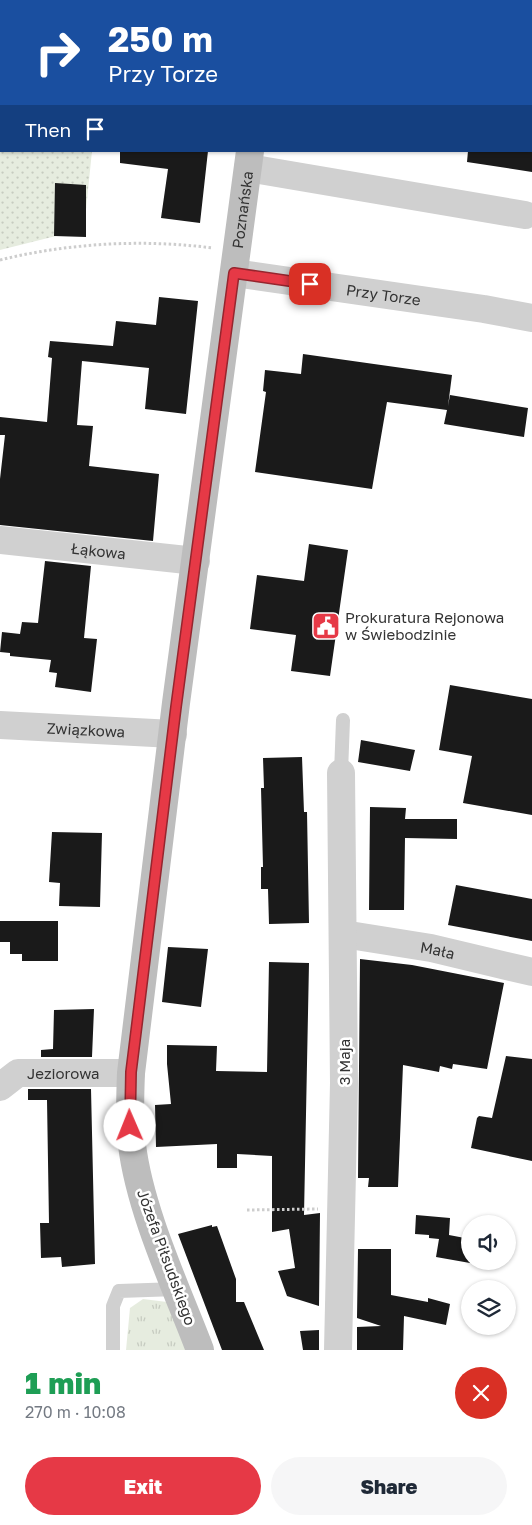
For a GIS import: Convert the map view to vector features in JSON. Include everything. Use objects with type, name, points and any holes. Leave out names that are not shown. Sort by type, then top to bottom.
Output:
[{"type":"street","points":[[250,160],[525,215]]},
{"type":"street","name":"Poznańska","points":[[135,1162],[130,1126],[131,1072],[173,734],[250,160]]},
{"type":"street","name":"Przy Torze","points":[[235,262],[532,318]]},
{"type":"street","name":"Łąkowa","points":[[0,540],[196,561]]},
{"type":"street","name":"Związkowa","points":[[0,725],[173,734]]},
{"type":"street","name":"3 Maja","points":[[338,1350],[344,1083],[341,773]]},
{"type":"street","name":"Mała","points":[[343,934],[432,948],[532,972]]},
{"type":"street","name":"Jeziorowa","points":[[0,1087],[18,1073],[131,1072]]},
{"type":"street","name":"Józefa Piłsudskiego","points":[[135,1162],[148,1213],[200,1350]]},
{"type":"lane","points":[[341,773],[343,720]]},
{"type":"lane","points":[[113,1350],[113,1306],[119,1291],[177,1289]]},
{"type":"path","points":[[0,260],[33,252],[100,245],[190,245],[235,262]]},
{"type":"path","points":[[248,1210],[341,1208]]},
{"type":"green space","points":[[0,152],[92,152],[84,229],[0,250]]},
{"type":"green space","points":[[143,1299],[167,1302],[189,1350],[126,1350],[130,1308]]},
{"type":"building","points":[[120,152],[208,152],[200,223],[161,218],[168,169],[120,163]]},
{"type":"building","points":[[468,152],[532,152],[532,172],[467,162]]},
{"type":"building","points":[[55,183],[86,185],[86,237],[54,236]]},
{"type":"building","points":[[159,297],[198,301],[186,414],[145,409],[149,368],[82,361],[77,425],[93,426],[89,466],[159,474],[153,541],[0,525],[0,479],[5,435],[0,435],[0,417],[47,422],[52,358],[48,357],[50,341],[113,346],[116,321],[156,325]]},
{"type":"building","points":[[303,354],[452,375],[448,406],[450,395],[528,408],[524,437],[444,424],[447,410],[387,402],[372,489],[255,472],[266,392],[263,391],[265,370],[301,374]]},
{"type":"building","points":[[309,544],[348,550],[330,676],[291,671],[296,635],[250,629],[257,575],[304,581]]},
{"type":"building","points":[[45,561],[91,566],[84,638],[97,639],[91,692],[55,687],[57,673],[49,672],[51,660],[10,656],[10,653],[0,652],[2,632],[20,634],[22,622],[38,623]]},
{"type":"building","points":[[450,685],[532,699],[532,815],[463,803],[472,756],[439,750]]},
{"type":"building","points":[[361,740],[415,750],[410,771],[358,762]]},
{"type":"building","points":[[302,757],[304,812],[307,812],[309,923],[269,924],[268,889],[261,889],[261,867],[263,867],[261,788],[264,788],[263,758]]},
{"type":"building","points":[[370,807],[406,808],[405,819],[457,819],[457,839],[405,838],[404,910],[369,910]]},
{"type":"building","points":[[52,832],[102,833],[100,907],[59,906],[60,883],[49,882]]},
{"type":"building","points":[[456,885],[532,899],[532,941],[448,925]]},
{"type":"building","points":[[0,921],[58,921],[58,961],[22,961],[22,954],[10,954],[10,942],[0,942]]},
{"type":"building","points":[[168,947],[208,949],[201,1007],[162,1002]]},
{"type":"building","points":[[360,959],[412,965],[504,983],[487,1069],[453,1064],[452,1069],[440,1066],[439,1072],[403,1065],[398,1187],[368,1187],[369,1178],[358,1178]]},
{"type":"building","points":[[269,962],[309,963],[304,1215],[320,1213],[319,1306],[287,1296],[278,1271],[295,1268],[289,1229],[272,1232],[272,1156],[237,1154],[237,1168],[217,1168],[217,1144],[156,1147],[155,1105],[171,1104],[167,1045],[217,1046],[216,1071],[267,1072]]},
{"type":"building","points":[[94,1009],[92,1057],[41,1057],[41,1050],[53,1049],[54,1010]]},
{"type":"building","points":[[506,1056],[532,1059],[532,1161],[471,1148],[477,1118],[479,1116],[492,1118]]},
{"type":"building","points":[[28,1089],[91,1089],[95,1264],[62,1267],[61,1257],[41,1258],[40,1223],[49,1223],[47,1100],[28,1100]]},
{"type":"building","points":[[416,1215],[450,1218],[449,1235],[461,1237],[461,1261],[436,1257],[439,1239],[429,1238],[429,1235],[415,1234]]},
{"type":"building","points":[[212,1225],[212,1227],[217,1226],[236,1279],[236,1302],[244,1302],[264,1350],[222,1350],[178,1234]]},
{"type":"building","points":[[358,1249],[391,1249],[391,1295],[428,1302],[428,1298],[450,1304],[446,1325],[404,1316],[403,1350],[357,1350],[357,1327],[381,1326],[357,1318]]},
{"type":"building","points":[[319,1330],[319,1350],[303,1350],[300,1331]]},
{"type":"place","name":"Prokuratura Rejonowa w Świebodzinie","points":[[326,626]]},
{"type":"route","points":[[130,1126],[131,1072],[176,707],[234,273],[310,284]]}]
